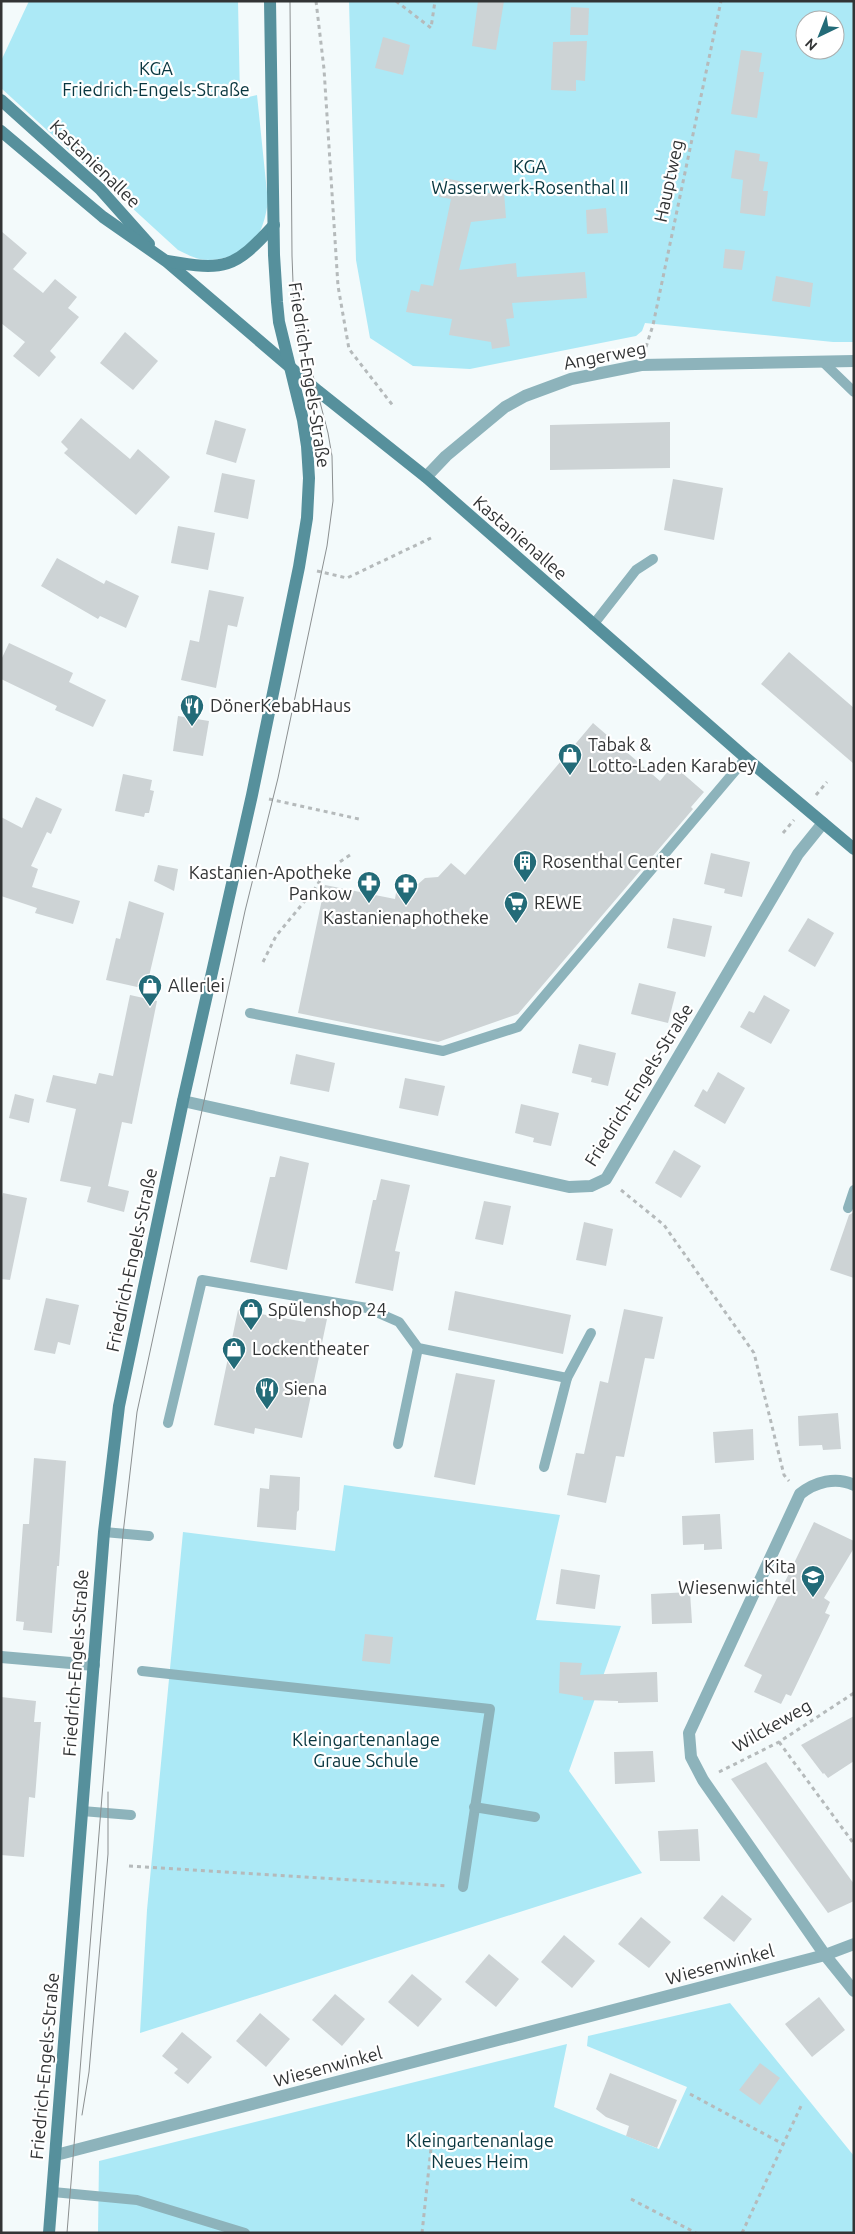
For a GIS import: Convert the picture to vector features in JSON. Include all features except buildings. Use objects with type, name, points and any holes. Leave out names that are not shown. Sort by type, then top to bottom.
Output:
[{"type":"main road","name":"Friedrich-Engels-Straße","points":[[49,2233],[104,1532],[119,1406],[183,1102],[252,795],[308,518],[309,478],[303,420],[278,315],[274,225],[270,1]]},
{"type":"main road","name":"Kastanienallee","points":[[1,100],[100,189],[163,259]]},
{"type":"main road","name":"Kastanienallee","points":[[1,131],[92,208],[163,259],[426,477],[746,758],[854,849]]},
{"type":"main road","points":[[163,259],[204,267],[224,265],[247,253],[274,225]]},
{"type":"street","name":"Angerweg","points":[[426,477],[446,456],[496,412],[518,399],[571,379],[641,365],[854,361]]},
{"type":"street","name":"Friedrich-Engels-Straße","points":[[183,1102],[569,1186],[591,1186],[606,1179],[798,854],[823,823]]},
{"type":"street","points":[[854,1485],[835,1480],[809,1486],[800,1494],[689,1733],[691,1756],[703,1780],[826,1956],[854,1991]]},
{"type":"street","points":[[1,1657],[94,1665]]},
{"type":"street","name":"Wiesenwinkel","points":[[56,2155],[826,1956],[854,1944]]},
{"type":"lane","points":[[822,362],[854,392]]},
{"type":"lane","points":[[593,625],[636,570],[653,559]]},
{"type":"lane","points":[[250,1013],[443,1051],[518,1027],[746,758]]},
{"type":"lane","points":[[848,1208],[854,1190]]},
{"type":"lane","points":[[168,1423],[202,1280],[367,1308],[399,1322],[418,1348],[567,1378]]},
{"type":"lane","points":[[544,1467],[567,1378],[591,1333]]},
{"type":"lane","points":[[398,1444],[418,1348]]},
{"type":"lane","points":[[104,1532],[149,1536]]},
{"type":"lane","points":[[142,1671],[490,1709],[463,1887]]},
{"type":"lane","points":[[474,1807],[535,1817]]},
{"type":"lane","points":[[82,1811],[131,1815]]},
{"type":"lane","points":[[53,2192],[137,2200],[245,2233]]},
{"type":"path","points":[[316,1],[324,69],[338,286],[349,350],[394,407]]},
{"type":"path","points":[[396,1],[431,28],[436,1]]},
{"type":"path","name":"Hauptweg","points":[[641,365],[653,325],[721,1]]},
{"type":"path","points":[[299,567],[347,578],[431,538]]},
{"type":"path","points":[[252,795],[359,819]]},
{"type":"path","points":[[263,962],[276,936],[314,890],[326,871],[354,853]]},
{"type":"path","points":[[606,1179],[664,1225],[754,1353],[784,1475],[800,1494]]},
{"type":"path","name":"Wilckeweg","points":[[703,1780],[779,1742],[854,1692]]},
{"type":"path","points":[[779,1742],[854,1844]]},
{"type":"path","points":[[129,1866],[463,1887]]},
{"type":"path","points":[[690,2094],[783,2144]]},
{"type":"path","points":[[742,2233],[801,2106]]},
{"type":"path","points":[[422,2233],[432,2139]]},
{"type":"path","points":[[631,2199],[696,2233]]},
{"type":"green space","name":"KGA Friedrich-Engels-Straße","points":[[29,1],[238,1],[240,99],[257,95],[268,202],[260,231],[248,247],[241,252],[224,258],[208,260],[195,258],[178,250],[1,88],[1,61]]},
{"type":"green space","name":"KGA Wasserwerk-Rosenthal II","points":[[349,1],[854,1],[854,342],[833,342],[645,323],[642,331],[636,336],[470,369],[413,366],[370,338],[356,260]]},
{"type":"green space","name":"Kleingartenanlage Graue Schule","points":[[344,1485],[560,1515],[536,1620],[621,1626],[569,1771],[642,1873],[140,2033],[147,1910],[183,1532],[335,1551]]},
{"type":"green space","name":"Kleingartenanlage Neues Heim","points":[[730,2003],[854,2156],[854,2233],[98,2233],[99,2161],[567,2044],[554,2107],[659,2149],[687,2087],[587,2046],[588,2036]]},
{"type":"tram line","points":[[67,2233],[123,1534],[137,1412],[245,911],[278,778],[327,546],[333,501],[332,456],[328,433],[294,309],[290,1]]},
{"type":"tram line","points":[[82,2115],[89,2072],[108,1854],[108,1792]]},
{"type":"place","name":"DönerKebabHaus","points":[[192,727]]},
{"type":"place","name":"Tabak & Lotto-Laden Karabey","points":[[570,776]]},
{"type":"place","name":"Rosenthal Center","points":[[525,883]]},
{"type":"place","name":"Kastanien-Apotheke Pankow","points":[[369,904]]},
{"type":"place","name":"Kastanienaphotheke","points":[[406,906]]},
{"type":"place","name":"REWE","points":[[516,924]]},
{"type":"place","name":"Allerlei","points":[[150,1007]]},
{"type":"place","name":"Spülenshop 24","points":[[251,1331]]},
{"type":"place","name":"Lockentheater","points":[[234,1370]]},
{"type":"place","name":"Siena","points":[[267,1410]]},
{"type":"place","name":"Kita Wiesenwichtel","points":[[813,1598]]}]
